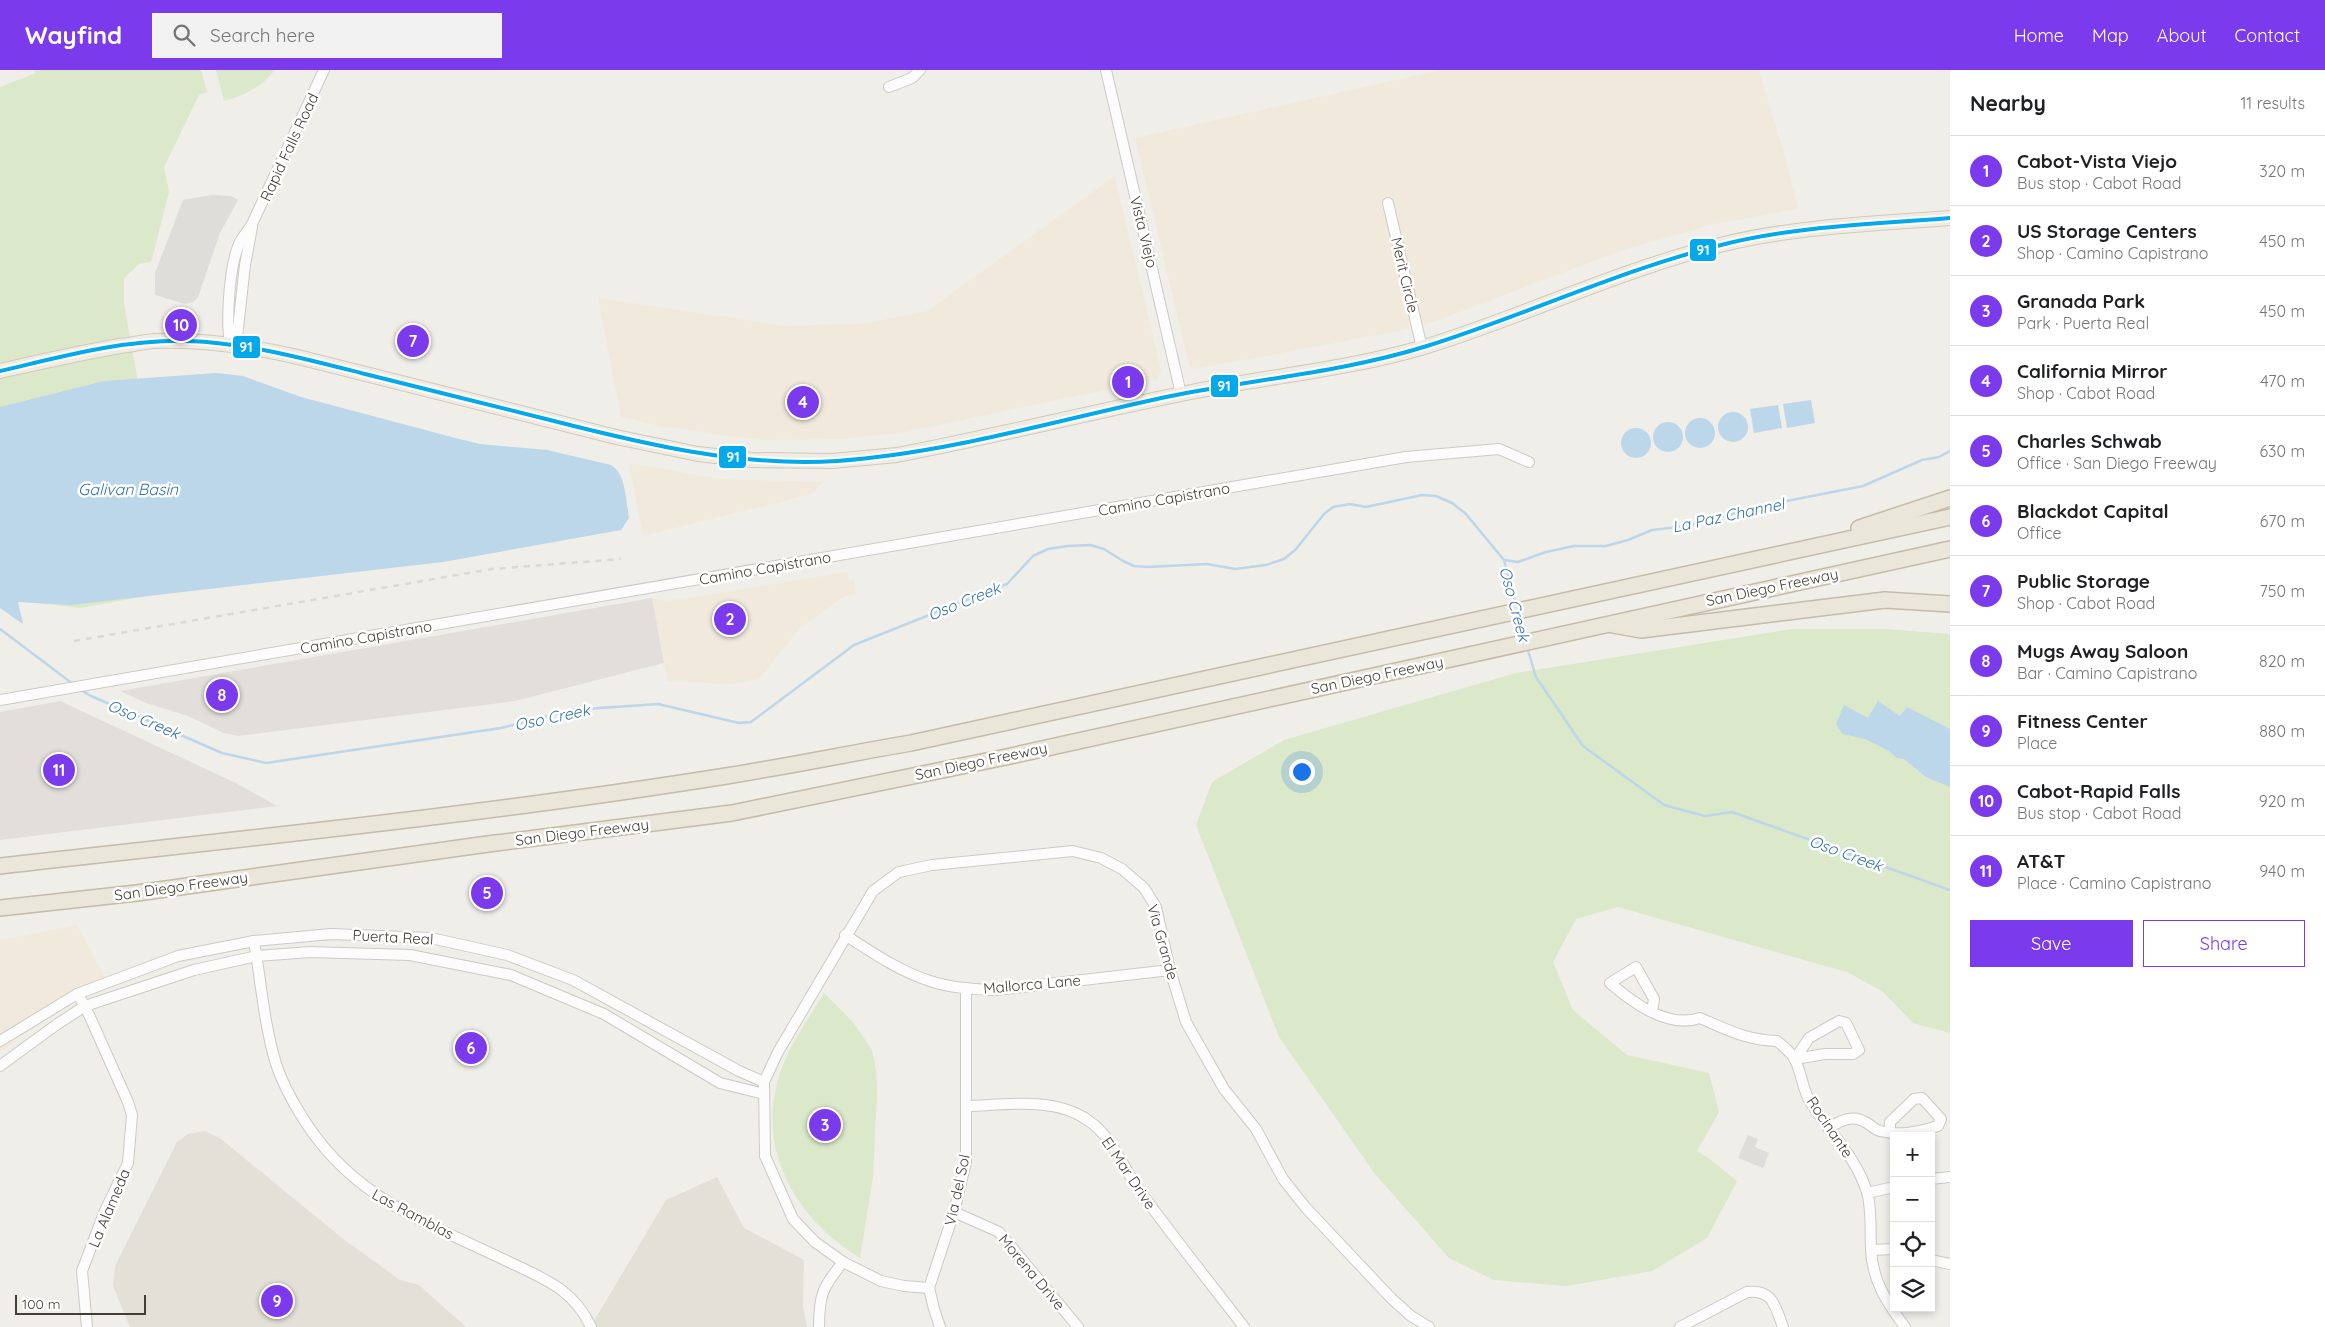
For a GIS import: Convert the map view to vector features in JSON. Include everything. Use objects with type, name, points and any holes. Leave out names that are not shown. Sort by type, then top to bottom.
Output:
[{"type":"highway","points":[[1782,554],[1950,498]]},
{"type":"highway","name":"San Diego Freeway","points":[[0,866],[486,810],[720,777],[911,743],[1950,517]]},
{"type":"highway","name":"San Diego Freeway","points":[[0,908],[137,893],[488,844],[732,813],[1006,756],[1950,549]]},
{"type":"highway","points":[[1606,624],[1641,630],[1885,600],[1950,604]]},
{"type":"highway","points":[[0,919],[137,893]]},
{"type":"main road","points":[[0,371],[90,351],[146,342],[182,341],[230,344],[298,357],[663,448],[752,460],[832,461],[897,455],[988,437],[1181,394],[1355,363],[1422,348],[1660,262],[1770,234],[1950,218]]},
{"type":"street","name":"Rapid Falls Road","points":[[230,344],[237,337],[245,265],[252,224],[324,70]]},
{"type":"street","points":[[890,87],[912,78],[920,70]]},
{"type":"street","name":"Vista Viejo","points":[[1106,70],[1181,394]]},
{"type":"street","name":"Merit Circle","points":[[1388,203],[1422,348]]},
{"type":"street","name":"Camino Capistrano","points":[[0,700],[1406,457],[1499,449],[1529,462]]},
{"type":"street","name":"Via Grande","points":[[764,1082],[778,1052],[873,891],[899,872],[932,865],[1073,851],[1101,858],[1122,869],[1144,888],[1156,907],[1170,970],[1186,1022],[1224,1089],[1256,1128],[1282,1179],[1392,1298],[1411,1316],[1429,1327]]},
{"type":"street","name":"Puerta Real","points":[[0,1041],[77,994],[178,956],[254,941],[331,934],[431,938],[507,955],[574,980],[739,1071],[764,1082]]},
{"type":"street","name":"Mallorca Lane","points":[[845,936],[899,969],[932,982],[966,988],[995,990],[1170,970]]},
{"type":"street","name":"Las Ramblas","points":[[254,941],[266,1026],[276,1065],[288,1094],[314,1137],[356,1181],[393,1206],[558,1286],[584,1313],[590,1327]]},
{"type":"street","name":"Puerta Real","points":[[0,1066],[85,1006],[194,970],[257,956],[310,952],[410,955],[512,975],[604,1014],[720,1083],[764,1094]]},
{"type":"street","points":[[1652,1012],[1654,999],[1636,967],[1610,983],[1633,1003],[1652,1012],[1690,1022],[1700,1018],[1737,1035],[1758,1040],[1777,1041],[1795,1059]]},
{"type":"street","name":"Via del Sol","points":[[929,1288],[954,1212],[966,1162],[966,988]]},
{"type":"street","name":"La Alameda","points":[[77,994],[85,1006],[132,1115],[128,1163],[104,1213],[82,1271],[88,1327]]},
{"type":"street","points":[[1839,1021],[1846,1023],[1858,1050],[1853,1054],[1824,1054],[1795,1059],[1809,1038],[1839,1021]]},
{"type":"street","name":"Rocinante","points":[[1795,1059],[1809,1100],[1828,1128],[1849,1153],[1867,1193],[1871,1219],[1871,1250],[1876,1282],[1905,1327]]},
{"type":"street","points":[[764,1082],[765,1156],[793,1219],[814,1242],[843,1262],[881,1280],[904,1286],[929,1288],[940,1327]]},
{"type":"street","points":[[1828,1128],[1845,1118],[1857,1118],[1878,1131],[1890,1133],[1913,1134],[1938,1126],[1941,1119],[1922,1098],[1914,1099],[1890,1122],[1890,1133]]},
{"type":"street","name":"El Mar Drive","points":[[966,1106],[1046,1105],[1089,1120],[1108,1140],[1141,1194],[1244,1327]]},
{"type":"street","points":[[1935,1179],[1950,1177]]},
{"type":"street","points":[[1867,1193],[1890,1188]]},
{"type":"street","name":"Morena Drive","points":[[954,1212],[999,1232],[1078,1327]]},
{"type":"street","points":[[1871,1250],[1890,1249]]},
{"type":"street","points":[[1935,1261],[1950,1264]]},
{"type":"street","points":[[818,1327],[819,1303],[826,1284],[843,1262]]},
{"type":"street","points":[[1680,1327],[1747,1292],[1758,1291],[1768,1295],[1774,1304],[1783,1327]]},
{"type":"shaded area","points":[[1441,70],[1759,70],[1786,160],[1798,209],[1714,224],[1620,251],[1436,321],[1399,331],[1196,369],[1189,365],[1135,138]]},
{"type":"shaded area","points":[[1115,176],[1161,370],[1157,379],[901,433],[842,439],[769,440],[736,437],[664,427],[621,417],[598,298],[787,326],[867,323],[927,311]]},
{"type":"shaded area","points":[[212,195],[231,196],[238,200],[220,233],[198,297],[193,302],[185,304],[155,295],[155,273],[183,200]]},
{"type":"shaded area","points":[[629,463],[721,479],[823,482],[812,494],[643,536]]},
{"type":"shaded area","points":[[847,572],[849,581],[854,580],[856,594],[845,596],[800,628],[759,679],[729,684],[668,681],[652,598],[667,601]]},
{"type":"shaded area","points":[[652,598],[664,663],[515,701],[238,736],[224,733],[188,716],[146,703],[120,691]]},
{"type":"shaded area","points":[[60,701],[236,783],[277,806],[0,840],[0,712]]},
{"type":"shaded area","points":[[77,925],[105,978],[0,1053],[0,940]]},
{"type":"shaded area","points":[[205,1131],[221,1139],[342,1238],[400,1280],[419,1285],[466,1327],[130,1327],[113,1286],[115,1266],[177,1142],[188,1134]]},
{"type":"shaded area","points":[[1748,1135],[1758,1139],[1755,1147],[1769,1153],[1763,1168],[1738,1158]]},
{"type":"shaded area","points":[[717,1177],[744,1228],[804,1260],[803,1306],[807,1327],[597,1327],[594,1321],[666,1200]]},
{"type":"green space","name":"Galivan Basin","points":[[34,70],[201,70],[207,92],[199,95],[164,167],[169,192],[151,262],[139,264],[124,278],[124,303],[140,394],[599,514],[80,608],[20,601],[0,587],[0,87],[36,73]]},
{"type":"green space","points":[[216,70],[275,70],[252,90],[224,101]]},
{"type":"green space","points":[[1792,629],[1885,629],[1950,634],[1950,1033],[1913,1023],[1882,991],[1847,972],[1618,907],[1576,919],[1553,962],[1573,1010],[1627,1055],[1709,1073],[1719,1112],[1697,1151],[1737,1181],[1707,1238],[1652,1271],[1567,1286],[1494,1280],[1449,1258],[1375,1174],[1279,1037],[1196,825],[1212,782],[1284,740],[1516,673]]},
{"type":"green space","points":[[824,993],[853,1022],[872,1050],[876,1070],[877,1093],[873,1177],[860,1258],[835,1240],[814,1220],[797,1198],[784,1173],[775,1146],[773,1119],[776,1090],[785,1060],[798,1034]]},
{"type":"water","name":"Galivan Basin","points":[[216,373],[243,376],[301,397],[480,444],[547,450],[611,465],[620,474],[629,518],[621,530],[443,562],[71,605],[18,602],[23,624],[0,608],[0,407],[104,381]]},
{"type":"water","points":[[1811,400],[1815,423],[1787,428],[1783,404]]},
{"type":"water","points":[[1778,405],[1782,428],[1754,433],[1750,409]]},
{"type":"water","points":[[1733,412],[1744,416],[1748,427],[1744,438],[1733,442],[1722,438],[1718,427],[1722,416]]},
{"type":"water","points":[[1700,418],[1711,422],[1715,433],[1711,444],[1700,448],[1689,444],[1685,433],[1689,422]]},
{"type":"water","points":[[1668,422],[1679,426],[1683,437],[1679,448],[1668,452],[1657,448],[1653,437],[1657,426]]},
{"type":"water","points":[[1636,428],[1647,432],[1651,443],[1647,454],[1636,458],[1625,454],[1621,443],[1625,432]]},
{"type":"water","points":[[1878,701],[1900,716],[1907,707],[1950,729],[1950,787],[1926,777],[1904,759],[1897,758],[1889,751],[1865,739],[1843,734],[1836,724],[1844,705],[1868,718]]},
{"type":"waterway","name":"La Paz Channel","points":[[1504,560],[1518,562],[1546,552],[1574,546],[1606,546],[1628,540],[1652,530],[1687,526],[1761,506],[1863,486],[1922,460],[1939,457],[1950,451]]},
{"type":"waterway","name":"Oso Creek","points":[[81,690],[222,753],[266,763],[501,728],[571,710],[658,704],[739,723],[751,722],[854,645],[1007,584],[1033,556],[1048,549],[1090,545],[1104,549],[1134,566],[1147,567],[1207,564],[1235,569],[1266,565],[1284,559],[1296,549],[1324,514],[1333,507],[1350,504],[1366,507],[1422,495],[1436,496],[1452,503],[1465,513],[1504,560],[1516,605]]},
{"type":"waterway","name":"Oso Creek","points":[[1519,615],[1524,637]]},
{"type":"waterway","name":"Oso Creek","points":[[0,629],[73,684]]},
{"type":"waterway","name":"Oso Creek","points":[[1527,647],[1536,677],[1583,746],[1664,805],[1705,816],[1732,812],[1950,890]]},
{"type":"railway","points":[[74,641],[492,569],[621,559]]},
{"type":"transit line","name":"91","points":[[0,371],[117,346],[164,341],[210,342],[255,348],[299,357],[585,429],[692,452],[764,460],[800,462],[837,461],[921,451],[1171,396],[1332,369],[1396,355],[1464,334],[1646,267],[1721,245],[1806,230],[1950,218]]},
{"type":"place","name":"Cabot-Rapid Falls","points":[[181,325]]},
{"type":"place","name":"Public Storage","points":[[413,341]]},
{"type":"place","name":"Cabot-Vista Viejo","points":[[1128,382]]},
{"type":"place","name":"California Mirror","points":[[803,402]]},
{"type":"place","name":"US Storage Centers","points":[[730,619]]},
{"type":"place","name":"Mugs Away Saloon","points":[[222,695]]},
{"type":"place","name":"AT&T","points":[[59,770]]},
{"type":"place","name":"Charles Schwab","points":[[487,893]]},
{"type":"place","name":"Blackdot Capital","points":[[471,1048]]},
{"type":"place","name":"Granada Park","points":[[825,1125]]},
{"type":"place","name":"Fitness Center","points":[[277,1301]]}]
